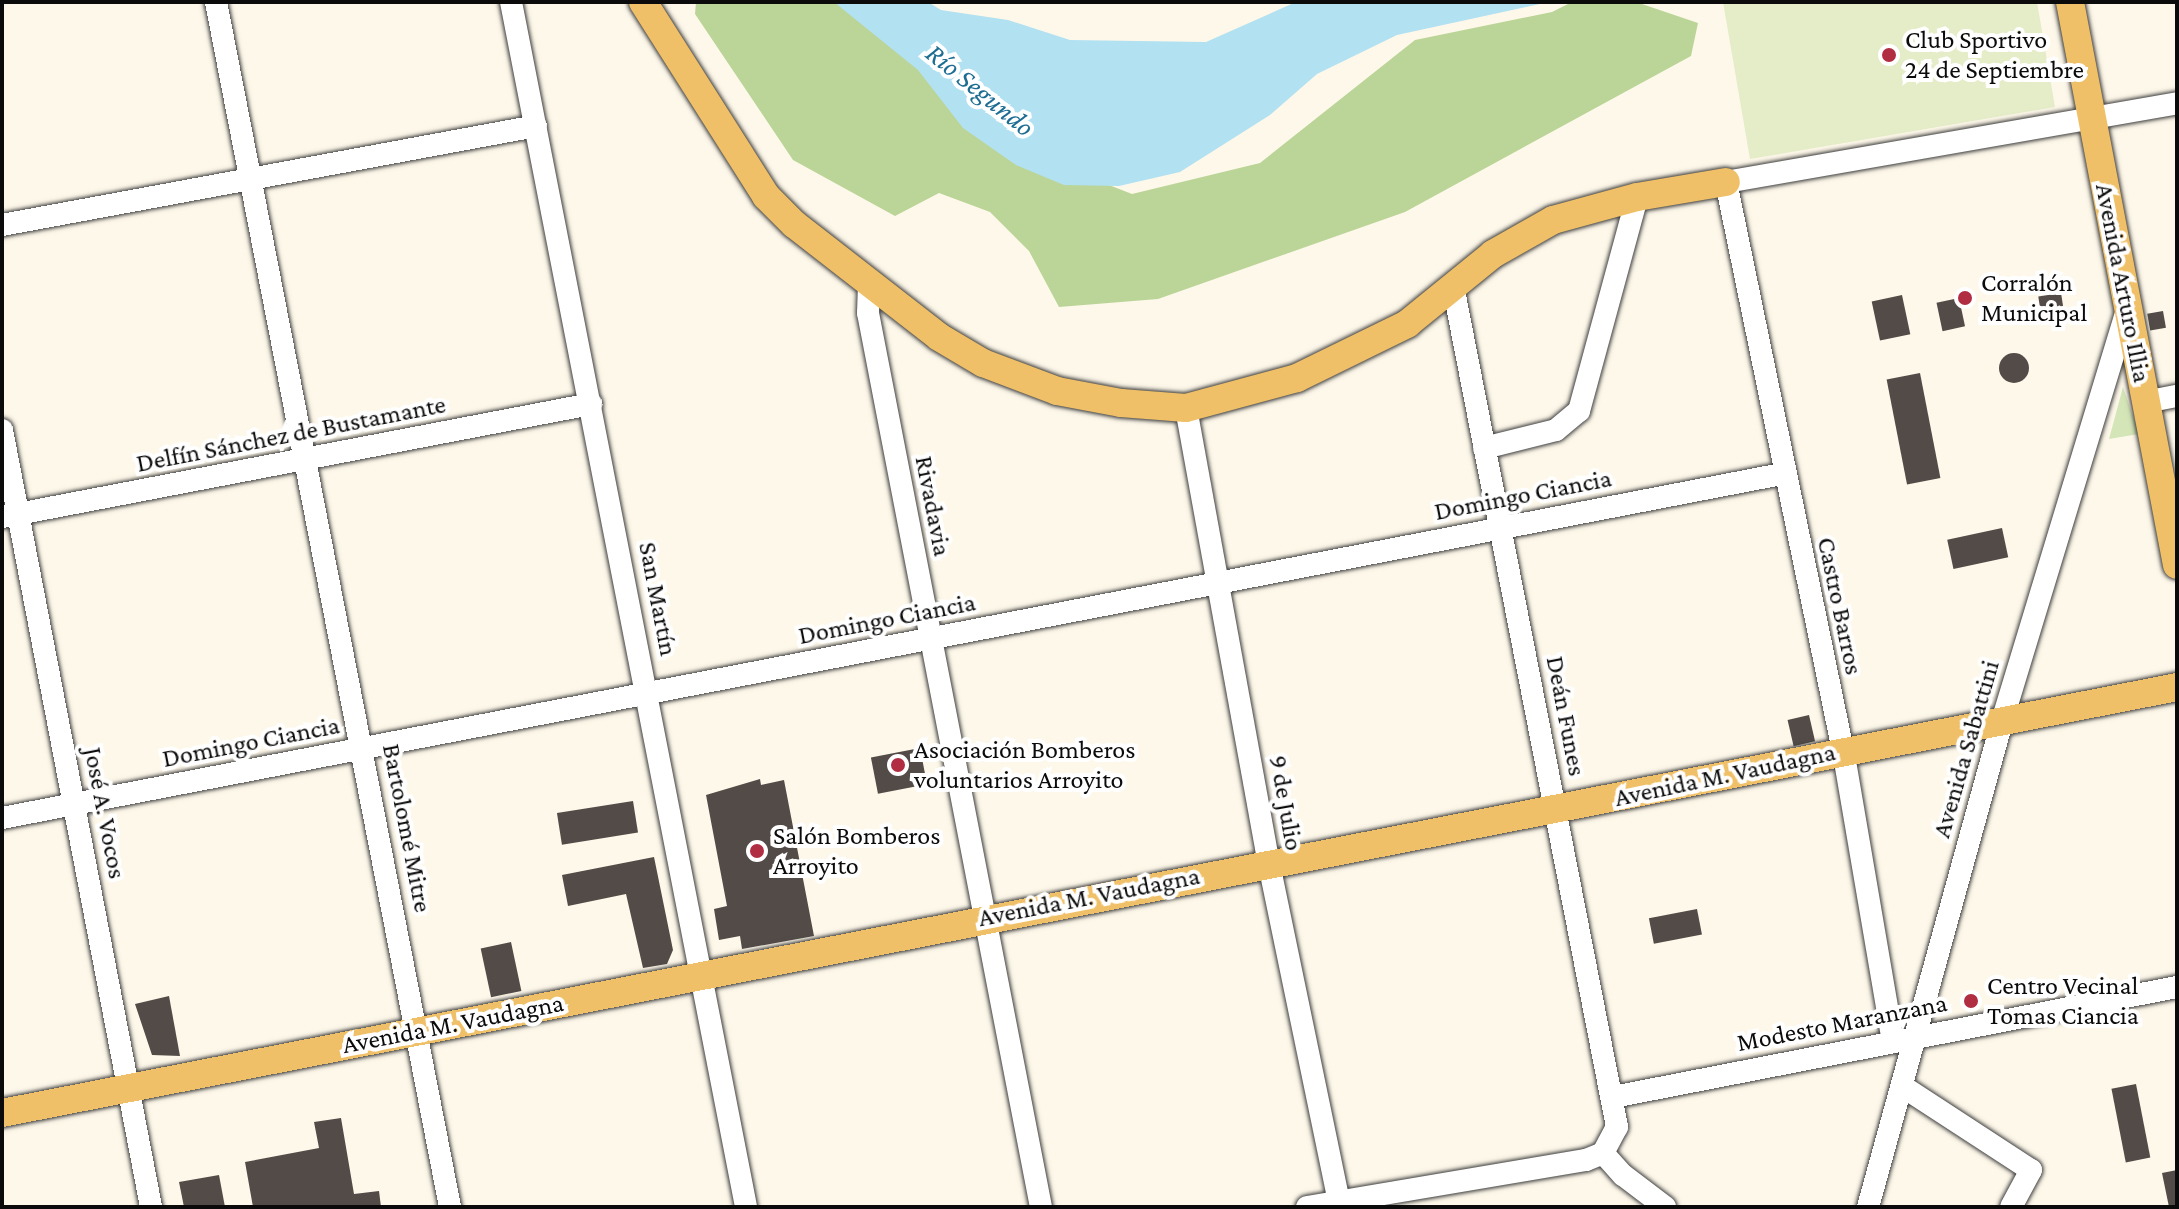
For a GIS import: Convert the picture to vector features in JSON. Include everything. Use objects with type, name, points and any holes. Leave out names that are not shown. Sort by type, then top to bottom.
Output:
[{"type":"main road","points":[[643,2],[766,196],[869,285],[939,337],[1016,378],[1121,403],[1186,408],[1245,396],[1358,352],[1407,324],[1519,236],[1578,211],[1726,182]]},
{"type":"main road","name":"Avenida Arturo Illia","points":[[2070,2],[2177,565]]},
{"type":"main road","name":"Avenida M. Vaudagna","points":[[2,1113],[130,1090],[986,916],[1556,810],[2003,718],[2177,687]]},
{"type":"street","name":"Bartolomé Mitre","points":[[216,2],[302,461],[363,749],[450,1207]]},
{"type":"street","name":"San Martín","points":[[511,2],[746,1207]]},
{"type":"street","points":[[1726,182],[2177,103]]},
{"type":"street","points":[[2,225],[536,126]]},
{"type":"street","name":"Castro Barros","points":[[1726,182],[1782,474],[1904,1040]]},
{"type":"street","points":[[1484,448],[1556,430],[1579,411],[1637,197]]},
{"type":"street","name":"Rivadavia","points":[[869,285],[868,313],[1041,1207]]},
{"type":"street","name":"Deán Funes","points":[[1453,286],[1613,1097],[1617,1127],[1603,1153]]},
{"type":"street","name":"Avenida Sabattini","points":[[1868,1207],[1902,1086],[1904,1040],[2127,308]]},
{"type":"street","points":[[2145,402],[2177,396]]},
{"type":"street","name":"Delfín Sánchez de Bustamante","points":[[11,516],[591,404]]},
{"type":"street","name":"9 de Julio","points":[[1186,408],[1269,864],[1339,1204]]},
{"type":"street","name":"José A. Vocos","points":[[2,430],[11,516],[75,804],[151,1207]]},
{"type":"street","name":"Domingo Ciancia","points":[[2,818],[1782,474]]},
{"type":"street","name":"Modesto Maranzana","points":[[1613,1097],[2177,987]]},
{"type":"street","points":[[1902,1086],[2031,1170],[2011,1207]]},
{"type":"street","points":[[1307,1207],[1586,1160],[1603,1153],[1623,1175],[1665,1207]]},
{"type":"green space","points":[[696,2],[850,2],[1035,156],[1132,194],[1260,163],[1415,40],[1552,12],[1572,2],[1636,2],[1698,23],[1691,56],[1405,212],[1158,299],[1059,307],[1029,251],[990,212],[939,193],[895,216],[793,160],[695,14]]},
{"type":"green space","name":"Club Sportivo 24 de Septiembre","points":[[1723,2],[2037,2],[2055,107],[1750,159]]},
{"type":"green space","points":[[2123,387],[2139,434],[2109,439]]},
{"type":"water","name":"Río Segundo","points":[[834,2],[928,2],[941,10],[1008,20],[1070,40],[1206,42],[1296,2],[1549,2],[1397,35],[1317,74],[1270,115],[1180,172],[1119,186],[1064,185],[1016,165],[963,128],[918,70]]},
{"type":"building","points":[[2061,293],[2064,312],[2041,315],[2038,297]]},
{"type":"building","points":[[1902,295],[1910,334],[1880,341],[1872,301]]},
{"type":"building","points":[[1959,298],[1965,326],[1943,331],[1937,303]]},
{"type":"building","points":[[2163,311],[2166,328],[2150,331],[2147,314]]},
{"type":"building","points":[[2014,353],[2025,357],[2029,368],[2025,379],[2014,383],[2003,379],[1999,368],[2003,357]]},
{"type":"building","points":[[1920,373],[1940,478],[1907,485],[1887,379]]},
{"type":"building","points":[[2002,528],[2008,557],[1953,569],[1947,540]]},
{"type":"building","points":[[1809,715],[1815,741],[1794,746],[1788,720]]},
{"type":"building","name":"Asociación Bomberos voluntarios Arroyito","points":[[920,748],[927,784],[878,794],[871,758]]},
{"type":"building","name":"Salón Bomberos Arroyito","points":[[760,779],[761,785],[784,780],[814,936],[742,949],[740,936],[719,940],[714,909],[727,906],[706,795]]},
{"type":"building","points":[[633,801],[638,833],[562,845],[557,813]]},
{"type":"building","points":[[654,857],[673,950],[667,964],[643,968],[626,894],[568,906],[562,875]]},
{"type":"building","points":[[1697,909],[1702,935],[1654,944],[1649,918]]},
{"type":"building","points":[[511,942],[521,991],[491,997],[481,948]]},
{"type":"building","points":[[169,996],[180,1056],[152,1055],[135,1004]]},
{"type":"building","points":[[2136,1084],[2150,1158],[2126,1162],[2111,1089]]},
{"type":"building","points":[[341,1118],[354,1194],[379,1191],[381,1207],[253,1207],[245,1162],[319,1148],[314,1122]]},
{"type":"building","points":[[2177,1170],[2177,1207],[2169,1207],[2162,1173]]},
{"type":"building","points":[[219,1175],[225,1207],[184,1207],[179,1182]]},
{"type":"place","name":"Club Sportivo 24 de Septiembre","points":[[1889,55]]},
{"type":"place","name":"Corralón Municipal","points":[[1965,298]]},
{"type":"place","name":"Asociación Bomberos voluntarios Arroyito","points":[[898,765]]},
{"type":"place","name":"Salón Bomberos Arroyito","points":[[757,851]]},
{"type":"place","name":"Centro Vecinal Tomas Ciancia","points":[[1971,1001]]}]
